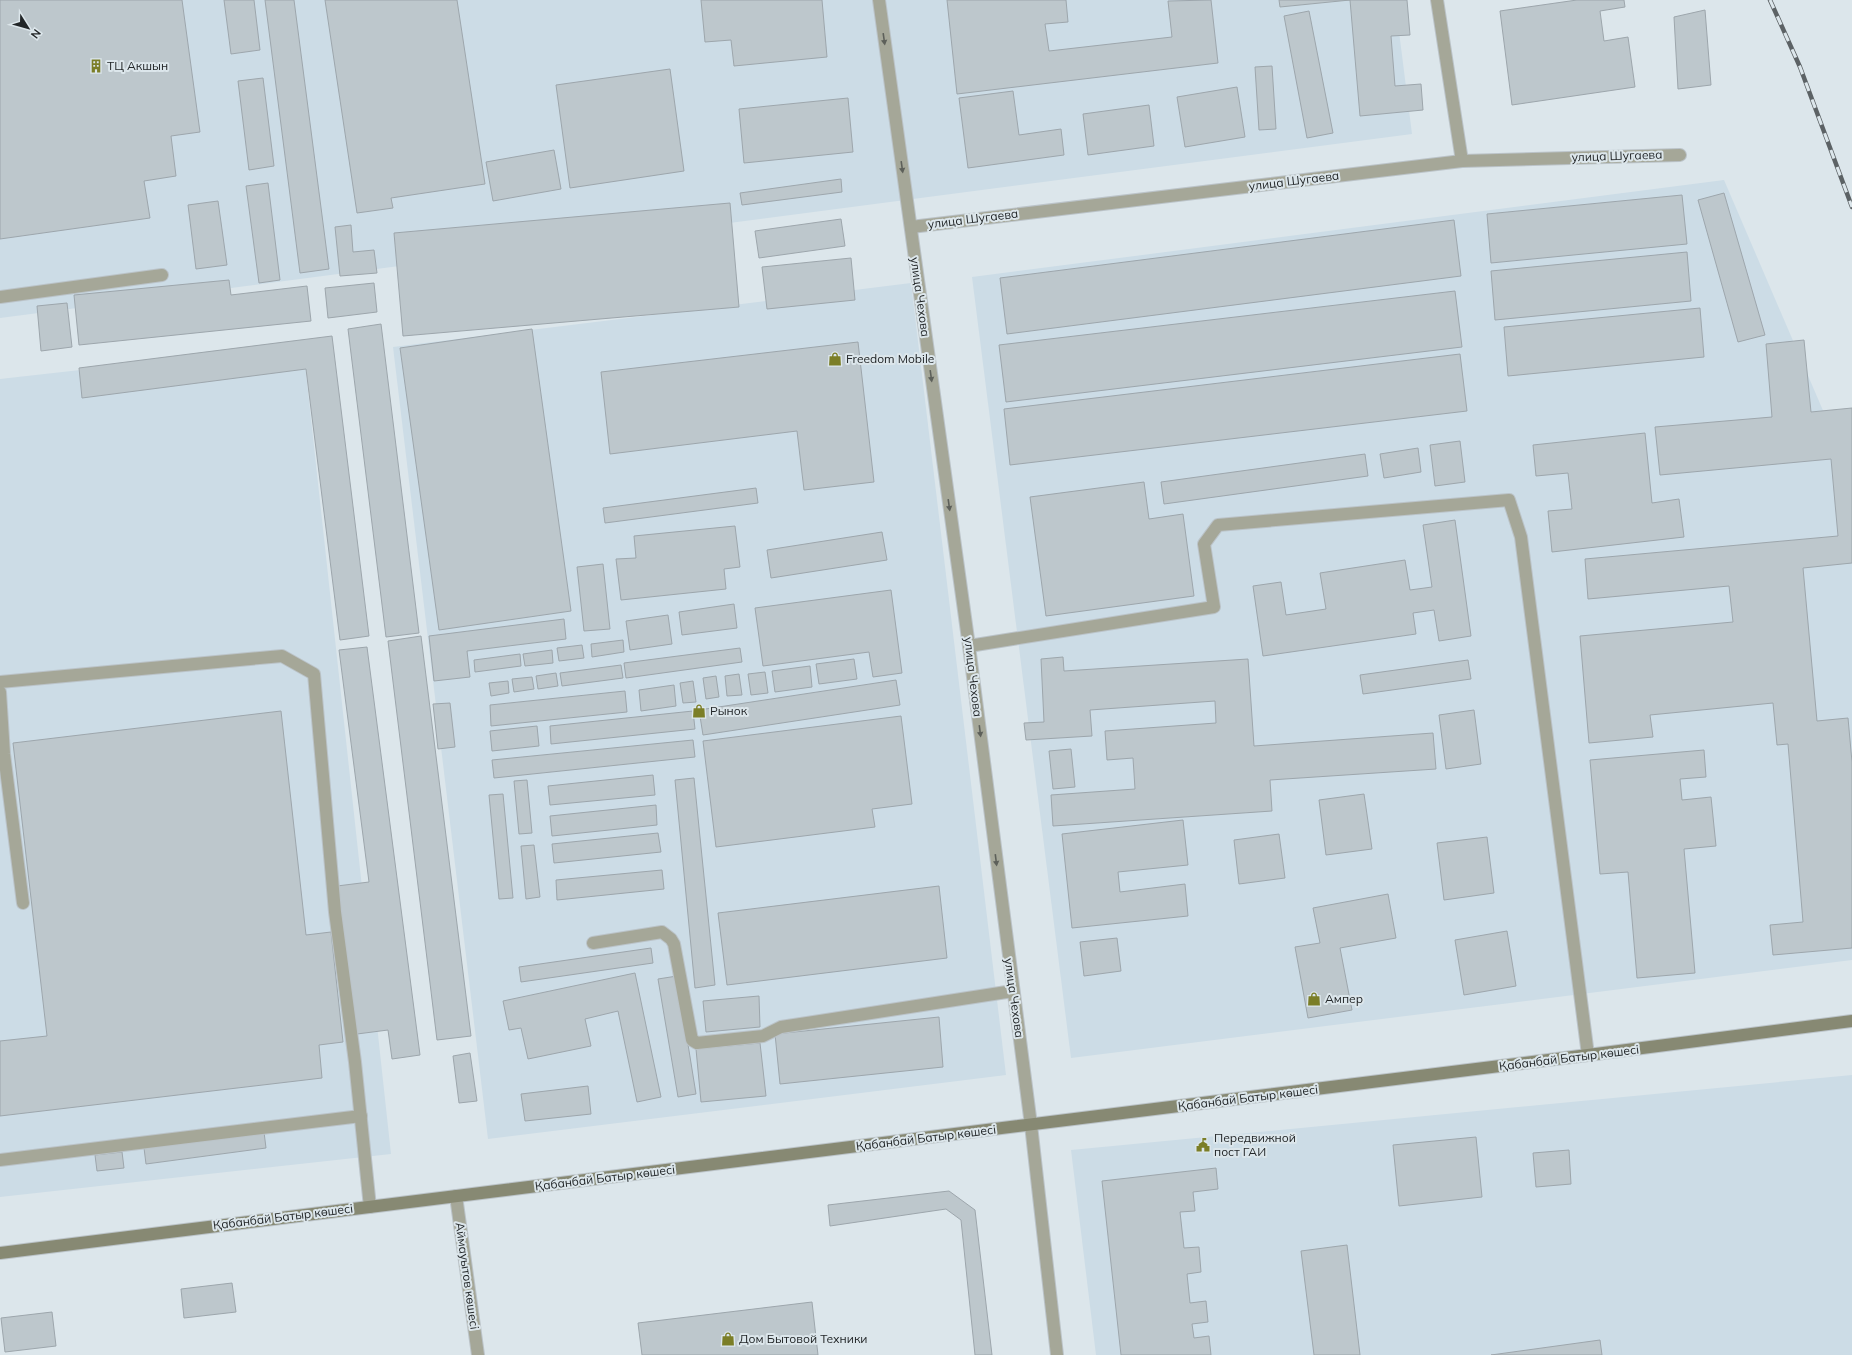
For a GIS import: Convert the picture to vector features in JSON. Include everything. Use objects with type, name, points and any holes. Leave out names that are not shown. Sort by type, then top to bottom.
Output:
[{"type":"main road","name":"Қабанбай Батыр көшесі","points":[[0,1253],[1588,1056],[1852,1020]]},
{"type":"street","name":"улица Чехова","points":[[879,0],[969,646],[1031,1125],[1058,1355]]},
{"type":"street","points":[[1438,0],[1462,161]]},
{"type":"street","name":"улица Шугаева","points":[[911,227],[1462,161],[1680,155]]},
{"type":"street","points":[[0,297],[162,275]]},
{"type":"street","points":[[969,646],[1214,607],[1204,544],[1218,525],[1509,500],[1521,537],[1588,1056]]},
{"type":"street","points":[[0,682],[282,656],[314,674],[335,912],[361,1116],[370,1207]]},
{"type":"street","points":[[0,692],[4,754],[23,903]]},
{"type":"street","points":[[593,943],[662,932],[671,939],[674,944],[692,1040],[697,1043],[763,1036],[781,1027],[1013,991]]},
{"type":"street","points":[[0,1160],[361,1116]]},
{"type":"street","name":"Аймауытов көшесі","points":[[456,1196],[478,1355]]},
{"type":"shaded area","points":[[0,0],[1395,0],[1412,134],[0,318]]},
{"type":"shaded area","points":[[1724,180],[1852,478],[1852,960],[1071,1058],[972,277]]},
{"type":"shaded area","name":"Рынок","points":[[911,283],[1006,1075],[488,1139],[393,347]]},
{"type":"shaded area","points":[[303,345],[391,1154],[0,1197],[0,379]]},
{"type":"shaded area","points":[[1852,1075],[1852,1355],[1096,1355],[1071,1150]]},
{"type":"building","name":"ТЦ Акшын","points":[[0,0],[182,0],[200,132],[171,136],[176,176],[144,181],[150,218],[0,239]]},
{"type":"building","points":[[224,0],[254,0],[260,50],[231,54]]},
{"type":"building","points":[[265,0],[294,0],[329,269],[300,273]]},
{"type":"building","points":[[325,0],[457,0],[485,184],[391,198],[393,208],[357,213]]},
{"type":"building","points":[[701,0],[822,0],[827,57],[734,66],[731,40],[705,42]]},
{"type":"building","points":[[947,0],[1066,0],[1068,22],[1045,24],[1049,51],[1172,37],[1168,1],[1211,0],[1218,63],[957,94]]},
{"type":"building","points":[[1279,0],[1350,0],[1280,7]]},
{"type":"building","points":[[1350,0],[1407,0],[1410,35],[1391,36],[1395,86],[1421,84],[1423,110],[1360,116]]},
{"type":"building","points":[[1577,0],[1624,0],[1625,7],[1600,11],[1604,41],[1628,37],[1635,87],[1512,105],[1500,11]]},
{"type":"building","points":[[1705,10],[1711,85],[1678,89],[1674,17]]},
{"type":"building","points":[[1309,11],[1333,133],[1307,138],[1284,16]]},
{"type":"building","points":[[1272,66],[1276,129],[1259,130],[1255,67]]},
{"type":"building","points":[[670,69],[684,171],[570,188],[556,85]]},
{"type":"building","points":[[263,78],[274,166],[249,170],[238,81]]},
{"type":"building","points":[[1237,87],[1245,137],[1185,147],[1177,97]]},
{"type":"building","points":[[1013,91],[1019,135],[1061,129],[1064,155],[968,168],[959,98]]},
{"type":"building","points":[[848,98],[853,152],[744,163],[739,109]]},
{"type":"building","points":[[1149,105],[1154,146],[1088,155],[1083,114]]},
{"type":"building","points":[[554,150],[561,189],[493,201],[486,162]]},
{"type":"building","points":[[841,179],[842,192],[742,205],[740,193]]},
{"type":"building","points":[[268,183],[280,280],[259,283],[246,186]]},
{"type":"building","points":[[1724,193],[1765,335],[1738,342],[1698,200]]},
{"type":"building","points":[[1682,195],[1687,244],[1491,263],[1487,214]]},
{"type":"building","points":[[218,201],[227,265],[196,269],[188,205]]},
{"type":"building","points":[[730,203],[739,307],[403,336],[394,233]]},
{"type":"building","points":[[841,219],[845,246],[759,258],[755,231]]},
{"type":"building","points":[[1454,220],[1461,276],[1007,334],[1000,278]]},
{"type":"building","points":[[351,225],[353,252],[374,250],[377,273],[340,276],[335,227]]},
{"type":"building","points":[[1687,252],[1691,301],[1495,320],[1491,271]]},
{"type":"building","points":[[851,258],[855,300],[767,309],[762,267]]},
{"type":"building","points":[[229,280],[231,295],[307,286],[311,321],[79,345],[74,295]]},
{"type":"building","points":[[374,283],[377,312],[328,318],[325,288]]},
{"type":"building","points":[[1455,291],[1462,347],[1006,402],[999,345]]},
{"type":"building","points":[[67,303],[72,347],[41,351],[37,306]]},
{"type":"building","points":[[1700,308],[1704,357],[1508,376],[1504,327]]},
{"type":"building","points":[[381,324],[419,633],[386,637],[348,329]]},
{"type":"building","points":[[532,329],[571,611],[439,630],[400,348]]},
{"type":"building","points":[[332,336],[369,636],[340,640],[306,369],[82,398],[79,368]]},
{"type":"building","points":[[1804,340],[1811,412],[1852,408],[1852,563],[1803,568],[1817,721],[1848,718],[1852,762],[1852,948],[1773,955],[1770,925],[1803,922],[1788,744],[1777,745],[1773,703],[1650,715],[1653,737],[1589,743],[1580,636],[1733,622],[1729,586],[1588,599],[1585,559],[1838,536],[1831,459],[1660,475],[1655,427],[1772,417],[1766,344]]},
{"type":"building","points":[[858,342],[874,482],[804,490],[797,431],[610,454],[601,372]]},
{"type":"building","points":[[1460,354],[1467,411],[1010,465],[1004,409]]},
{"type":"building","points":[[1645,433],[1652,503],[1679,499],[1684,537],[1552,552],[1548,511],[1572,509],[1568,473],[1536,476],[1533,445]]},
{"type":"building","points":[[1460,441],[1465,482],[1435,486],[1430,445]]},
{"type":"building","points":[[1418,448],[1421,472],[1384,478],[1380,454]]},
{"type":"building","points":[[1365,454],[1368,476],[1164,504],[1161,482]]},
{"type":"building","points":[[1144,482],[1149,519],[1183,514],[1194,596],[1046,616],[1030,497]]},
{"type":"building","points":[[756,488],[758,503],[605,523],[603,508]]},
{"type":"building","points":[[1455,520],[1471,636],[1439,641],[1434,610],[1413,613],[1416,634],[1263,656],[1253,586],[1281,582],[1286,615],[1326,609],[1320,573],[1405,560],[1410,590],[1432,587],[1423,525]]},
{"type":"building","points":[[735,526],[740,567],[724,569],[726,589],[621,600],[616,559],[636,558],[634,536]]},
{"type":"building","points":[[882,532],[887,560],[771,578],[767,550]]},
{"type":"building","points":[[603,564],[610,629],[584,631],[577,567]]},
{"type":"building","points":[[891,590],[902,673],[873,677],[869,652],[763,666],[755,608]]},
{"type":"building","points":[[734,604],[737,628],[682,635],[679,612]]},
{"type":"building","points":[[668,615],[672,644],[630,650],[626,621]]},
{"type":"building","points":[[564,619],[566,639],[467,651],[470,677],[434,681],[429,636]]},
{"type":"building","points":[[421,636],[471,1036],[437,1040],[388,641]]},
{"type":"building","points":[[623,640],[624,652],[592,657],[591,644]]},
{"type":"building","points":[[582,645],[584,658],[559,661],[557,648]]},
{"type":"building","points":[[367,647],[420,1055],[392,1059],[388,1030],[357,1034],[337,886],[369,882],[339,650]]},
{"type":"building","points":[[740,648],[742,662],[626,678],[624,663]]},
{"type":"building","points":[[552,650],[553,663],[525,666],[523,654]]},
{"type":"building","points":[[520,654],[521,666],[475,672],[474,660]]},
{"type":"building","points":[[1063,657],[1064,671],[1248,659],[1254,746],[1433,733],[1436,769],[1270,780],[1272,811],[1053,826],[1051,795],[1135,789],[1133,758],[1107,760],[1105,731],[1216,723],[1215,701],[1090,710],[1092,736],[1026,740],[1024,723],[1044,722],[1041,659]]},
{"type":"building","points":[[854,659],[857,679],[819,684],[816,664]]},
{"type":"building","points":[[1468,660],[1471,679],[1363,694],[1360,675]]},
{"type":"building","points":[[621,665],[623,678],[562,686],[560,673]]},
{"type":"building","points":[[810,666],[812,687],[775,692],[772,671]]},
{"type":"building","points":[[765,672],[768,693],[751,695],[748,674]]},
{"type":"building","points":[[556,673],[558,686],[538,689],[536,676]]},
{"type":"building","points":[[739,674],[742,695],[727,696],[725,676]]},
{"type":"building","points":[[716,676],[719,697],[706,699],[703,678]]},
{"type":"building","points":[[532,677],[534,689],[514,692],[512,679]]},
{"type":"building","points":[[896,680],[900,705],[703,735],[699,710]]},
{"type":"building","points":[[508,681],[509,693],[491,696],[489,683]]},
{"type":"building","points":[[693,681],[696,702],[683,703],[680,683]]},
{"type":"building","points":[[674,685],[676,706],[641,711],[639,690]]},
{"type":"building","points":[[625,691],[627,712],[491,726],[490,705]]},
{"type":"building","points":[[450,703],[455,747],[438,749],[433,704]]},
{"type":"building","points":[[1474,710],[1481,764],[1446,769],[1439,715]]},
{"type":"building","points":[[281,711],[306,935],[331,932],[343,1042],[319,1045],[322,1078],[0,1116],[0,1041],[47,1036],[13,743]]},
{"type":"building","points":[[693,711],[695,729],[551,744],[550,726]]},
{"type":"building","points":[[901,716],[912,804],[872,809],[875,827],[716,847],[703,741]]},
{"type":"building","points":[[537,726],[539,746],[492,751],[490,731]]},
{"type":"building","points":[[693,740],[695,757],[494,778],[492,760]]},
{"type":"building","points":[[1071,749],[1075,787],[1053,789],[1049,751]]},
{"type":"building","points":[[1704,750],[1706,777],[1680,779],[1682,800],[1711,797],[1716,846],[1684,849],[1695,973],[1637,978],[1628,872],[1600,874],[1590,760]]},
{"type":"building","points":[[653,775],[655,795],[550,805],[548,786]]},
{"type":"building","points":[[694,778],[715,985],[695,988],[675,780]]},
{"type":"building","points":[[527,780],[532,833],[519,834],[514,781]]},
{"type":"building","points":[[503,794],[513,898],[499,899],[489,795]]},
{"type":"building","points":[[1364,794],[1372,849],[1326,855],[1319,800]]},
{"type":"building","points":[[656,805],[657,825],[552,836],[550,816]]},
{"type":"building","points":[[1183,820],[1188,865],[1118,872],[1120,892],[1185,884],[1188,916],[1072,928],[1062,834]]},
{"type":"building","points":[[658,833],[661,852],[554,863],[552,844]]},
{"type":"building","points":[[1279,834],[1285,878],[1239,884],[1234,840]]},
{"type":"building","points":[[1487,837],[1494,893],[1444,900],[1437,843]]},
{"type":"building","points":[[534,845],[540,897],[526,899],[521,846]]},
{"type":"building","points":[[662,870],[664,889],[557,900],[556,880]]},
{"type":"building","points":[[939,886],[947,958],[727,985],[718,913]]},
{"type":"building","points":[[1388,894],[1396,938],[1340,948],[1352,1010],[1308,1018],[1295,947],[1320,943],[1313,908]]},
{"type":"building","points":[[1507,931],[1516,986],[1464,995],[1455,940]]},
{"type":"building","points":[[1117,938],[1121,971],[1084,976],[1080,942]]},
{"type":"building","points":[[651,948],[653,963],[521,982],[519,967]]},
{"type":"building","points":[[635,973],[661,1097],[637,1102],[618,1011],[585,1019],[591,1046],[528,1059],[521,1028],[509,1030],[503,1001]]},
{"type":"building","points":[[677,976],[696,1094],[678,1097],[658,979]]},
{"type":"building","points":[[759,996],[760,1027],[706,1032],[703,1001]]},
{"type":"building","points":[[939,1017],[943,1067],[780,1084],[775,1034]]},
{"type":"building","points":[[760,1043],[766,1096],[701,1102],[696,1049]]},
{"type":"building","points":[[470,1053],[477,1101],[459,1103],[453,1056]]},
{"type":"building","points":[[588,1086],[591,1114],[525,1121],[521,1094]]},
{"type":"building","points":[[264,1132],[266,1148],[146,1164],[144,1148]]},
{"type":"building","points":[[1476,1137],[1482,1197],[1399,1206],[1393,1145]]},
{"type":"building","points":[[1569,1150],[1571,1184],[1536,1187],[1533,1153]]},
{"type":"building","points":[[122,1152],[124,1168],[97,1171],[95,1155]]},
{"type":"building","points":[[1216,1168],[1218,1189],[1193,1192],[1195,1211],[1180,1212],[1184,1248],[1199,1247],[1201,1272],[1187,1274],[1190,1303],[1206,1301],[1208,1322],[1192,1324],[1194,1338],[1209,1336],[1211,1355],[1121,1355],[1102,1181]]},
{"type":"building","points":[[949,1191],[975,1210],[992,1355],[975,1355],[961,1220],[946,1209],[830,1226],[828,1205]]},
{"type":"building","points":[[1347,1245],[1360,1355],[1314,1355],[1301,1251]]},
{"type":"building","points":[[232,1283],[236,1312],[184,1318],[181,1289]]},
{"type":"building","name":"Дом Бытовой Техники","points":[[812,1302],[818,1355],[642,1355],[638,1323]]},
{"type":"building","points":[[52,1312],[56,1346],[5,1352],[1,1318]]},
{"type":"building","points":[[1600,1340],[1602,1355],[1491,1355]]},
{"type":"railway","points":[[1770,0],[1800,67],[1852,207]]},
{"type":"place","name":"ТЦ Акшын","points":[[96,66]]},
{"type":"place","name":"Freedom Mobile","points":[[835,359]]},
{"type":"place","name":"Рынок","points":[[699,711]]},
{"type":"place","name":"Ампер","points":[[1314,999]]},
{"type":"place","name":"Передвижной пост ГАИ","points":[[1203,1145]]},
{"type":"place","name":"Дом Бытовой Техники","points":[[728,1339]]}]
